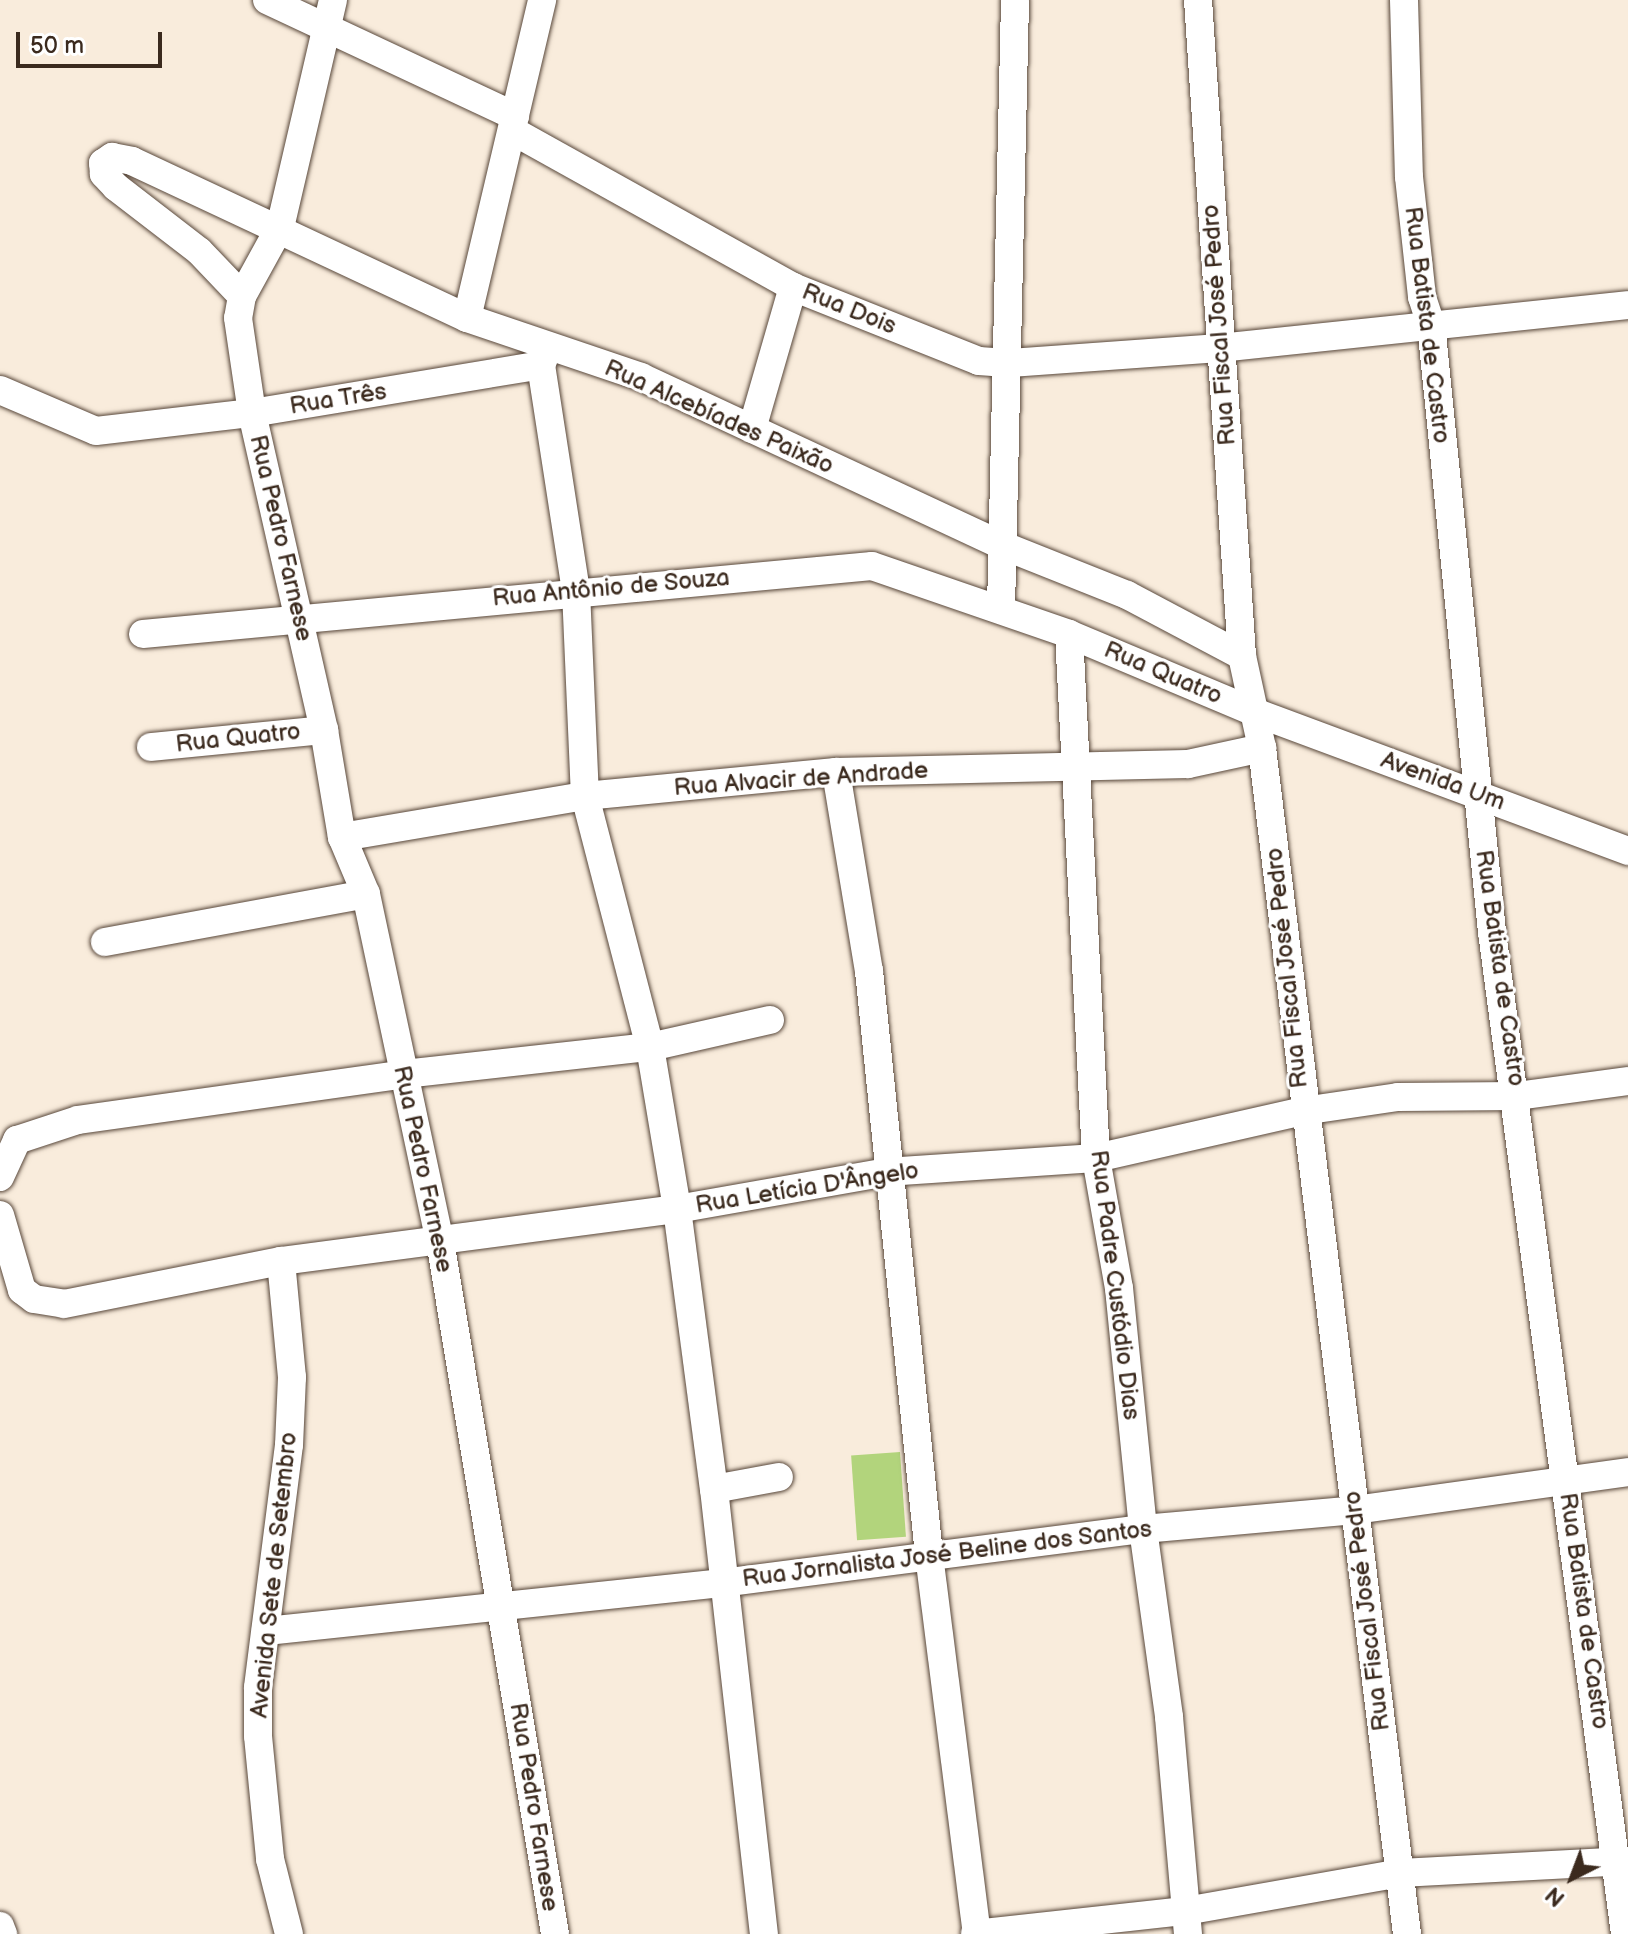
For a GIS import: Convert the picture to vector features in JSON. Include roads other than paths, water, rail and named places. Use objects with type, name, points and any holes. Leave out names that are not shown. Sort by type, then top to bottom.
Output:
[{"type":"street","name":"Rua Dois","points":[[267,0],[514,124],[793,287],[979,361],[1010,363],[1219,348],[1628,305]]},
{"type":"street","points":[[242,296],[280,227],[333,0]]},
{"type":"street","points":[[467,318],[542,0]]},
{"type":"street","points":[[1001,609],[1010,363],[1015,0]]},
{"type":"street","name":"Rua Fiscal José Pedro","points":[[1198,0],[1242,656],[1257,713],[1262,748],[1303,1111],[1407,1934]]},
{"type":"street","name":"Rua Batista de Castro","points":[[1404,0],[1409,177],[1422,297],[1431,324],[1477,793],[1567,1481],[1623,1861],[1625,1934]]},
{"type":"street","name":"Rua Alcebíades Paixão","points":[[242,296],[199,251],[116,187],[104,174],[103,163],[112,157],[132,161],[280,227],[379,280],[544,356],[641,377],[1004,546],[1127,595],[1242,656]]},
{"type":"street","points":[[752,429],[793,287]]},
{"type":"street","name":"Rua Pedro Farnese","points":[[242,296],[238,318],[252,413],[324,730],[342,837],[366,894],[440,1241],[555,1934]]},
{"type":"street","points":[[544,356],[576,591],[585,796],[650,1047],[677,1209],[714,1489],[721,1583],[764,1934]]},
{"type":"street","name":"Rua Três","points":[[0,390],[96,431],[252,413],[544,356]]},
{"type":"street","name":"Rua Antônio de Souza","points":[[143,634],[299,615],[872,566],[1069,634]]},
{"type":"street","name":"Rua Quatro","points":[[1069,634],[1257,713]]},
{"type":"street","name":"Rua Padre Custódio Dias","points":[[1069,634],[1075,767],[1090,964],[1096,1158],[1119,1288],[1143,1529],[1169,1717],[1187,1923]]},
{"type":"street","name":"Avenida Um","points":[[1257,713],[1628,851]]},
{"type":"street","name":"Rua Quatro","points":[[151,747],[324,730]]},
{"type":"street","name":"Rua Alvacir de Andrade","points":[[342,837],[585,796],[836,772],[1188,764],[1262,748]]},
{"type":"street","points":[[836,772],[869,971],[886,1172],[976,1934],[1187,1923],[1400,1873],[1623,1861]]},
{"type":"street","points":[[105,942],[366,894]]},
{"type":"street","points":[[0,1177],[17,1140],[78,1120],[404,1074],[650,1047],[770,1020]]},
{"type":"street","name":"Rua Letícia D'Ângelo","points":[[0,1215],[22,1290],[44,1302],[82,1302],[281,1261],[677,1209],[886,1172],[1096,1158],[1303,1111],[1398,1097],[1517,1096],[1628,1081]]},
{"type":"street","name":"Avenida Sete de Setembro","points":[[281,1261],[292,1377],[289,1445],[258,1688],[259,1750],[270,1859],[289,1934]]},
{"type":"street","name":"Rua Jornalista José Beline dos Santos","points":[[266,1631],[721,1583],[1143,1529],[1355,1510],[1628,1472]]},
{"type":"street","points":[[714,1489],[779,1477]]},
{"type":"street","points":[[0,1926],[3,1934]]}]
